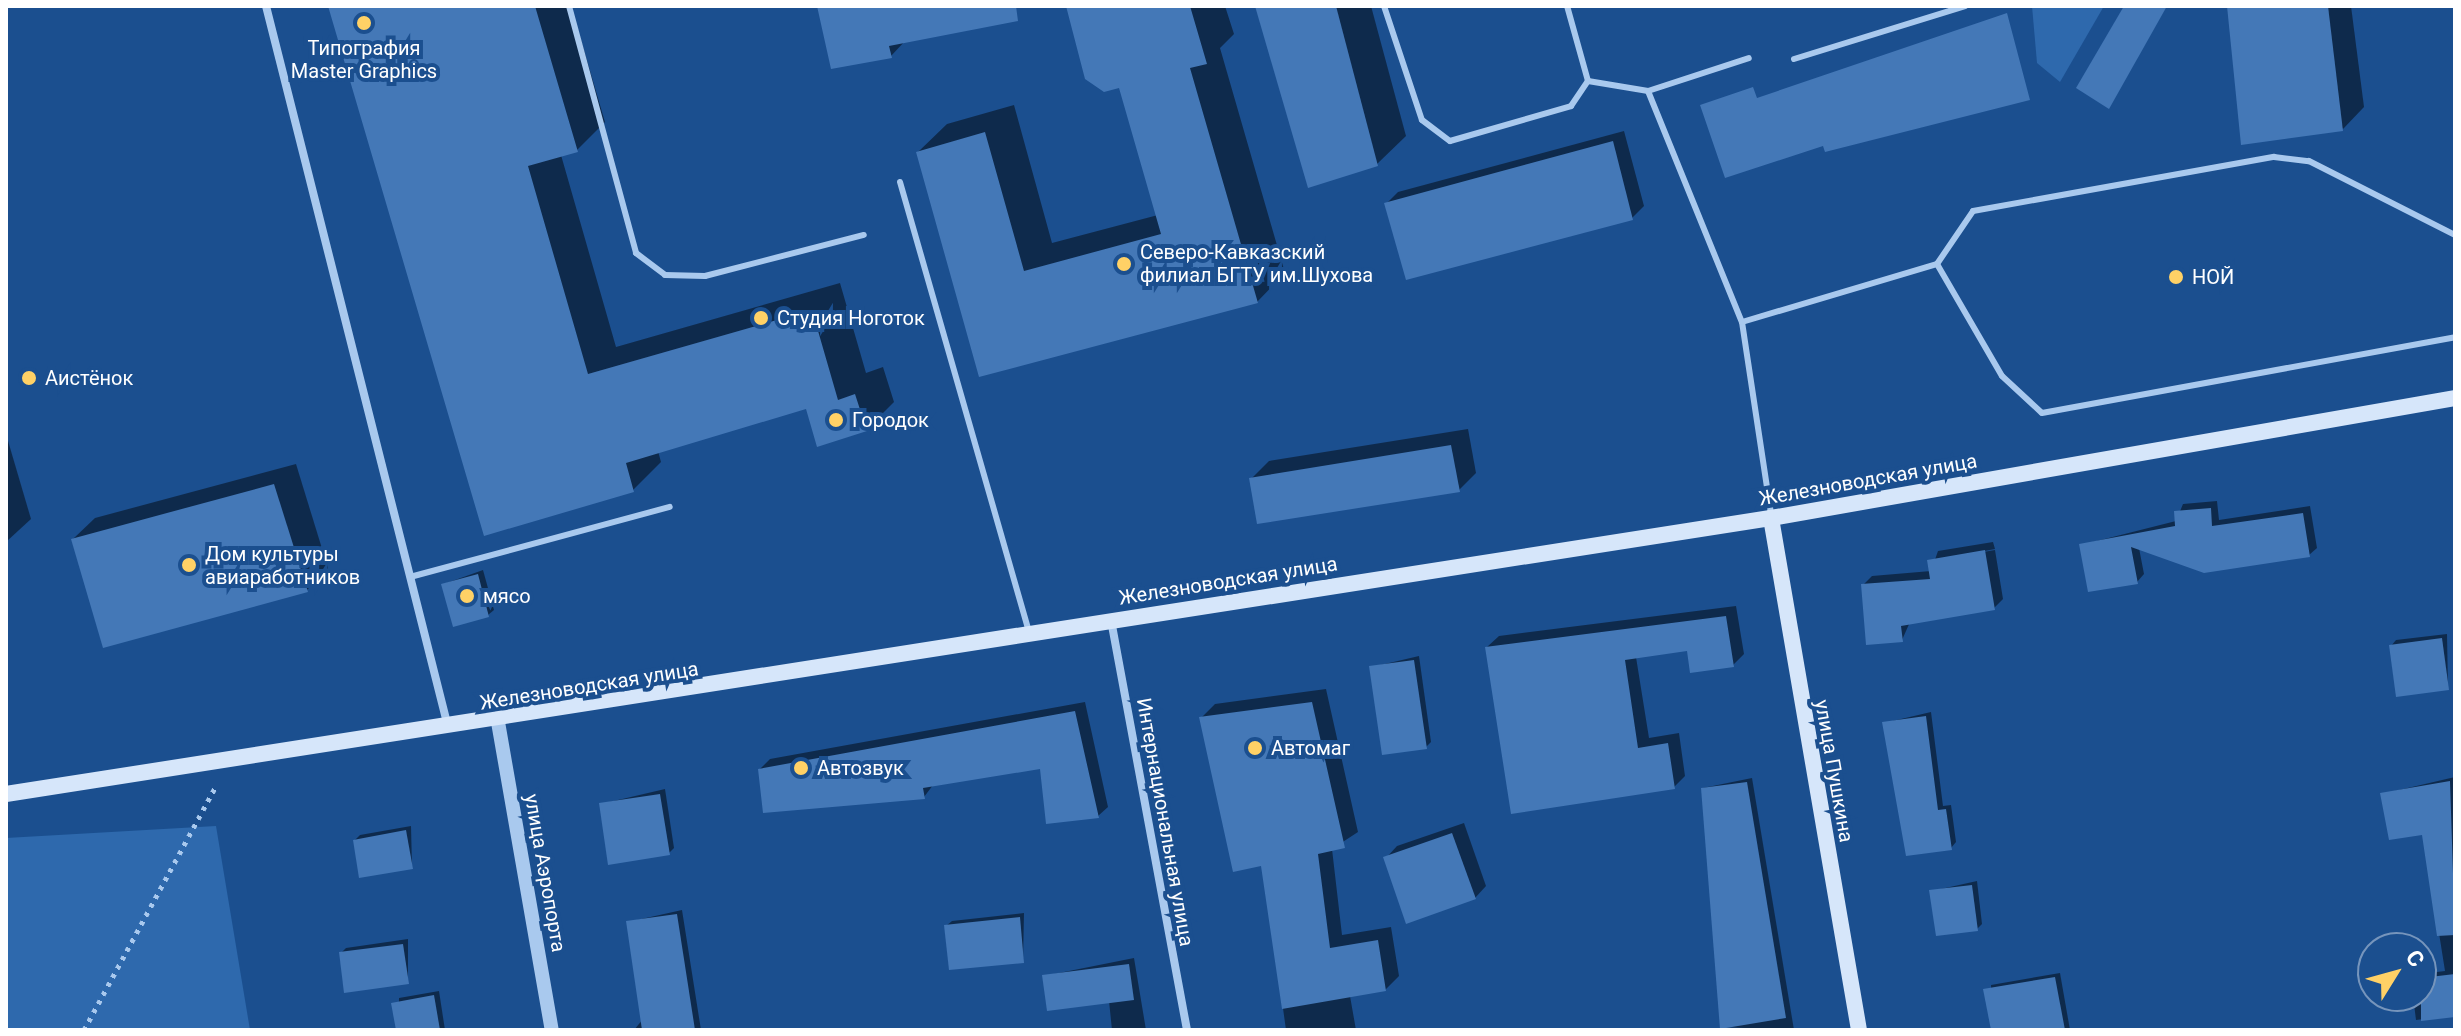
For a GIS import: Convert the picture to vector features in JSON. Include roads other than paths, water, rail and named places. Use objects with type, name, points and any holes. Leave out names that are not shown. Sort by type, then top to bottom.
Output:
[{"type":"main road","name":"Железноводская улица","points":[[6,794],[498,722],[1111,619],[1771,518],[2455,398]]},
{"type":"main road","name":"улица Пушкина","points":[[1771,518],[1859,1030]]},
{"type":"street","points":[[266,6],[449,729]]},
{"type":"street","name":"Интернациональная улица","points":[[1111,619],[1187,1030]]},
{"type":"street","name":"улица Аэропорта","points":[[498,722],[552,1030]]},
{"type":"lane","points":[[569,6],[636,253],[665,275],[705,276],[864,235]]},
{"type":"lane","points":[[1384,6],[1422,120],[1450,141],[1571,106],[1588,81],[1567,6]]},
{"type":"lane","points":[[1794,59],[1965,6]]},
{"type":"lane","points":[[1588,81],[1648,91],[1749,58]]},
{"type":"lane","points":[[1648,91],[1742,322],[1771,518]]},
{"type":"lane","points":[[1742,322],[1937,264],[1973,211],[2274,157],[2324,167],[2455,235]]},
{"type":"lane","points":[[900,182],[1029,633]]},
{"type":"lane","points":[[1937,264],[2002,376],[2042,413],[2455,337]]},
{"type":"lane","points":[[410,577],[670,507]]},
{"type":"place","name":"Типография Master Graphics","points":[[364,23]]},
{"type":"place","name":"Северо-Кавказский филиал БГТУ им.Шухова","points":[[1124,264]]},
{"type":"place","name":"НОЙ","points":[[2176,277]]},
{"type":"place","name":"Студия Ноготок","points":[[761,318]]},
{"type":"place","name":"Аистёнок","points":[[29,378]]},
{"type":"place","name":"Городок","points":[[836,420]]},
{"type":"place","name":"Дом культуры авиаработников","points":[[189,565]]},
{"type":"place","name":"мясо","points":[[467,596]]},
{"type":"place","name":"Автомаг","points":[[1255,748]]},
{"type":"place","name":"Автозвук","points":[[801,768]]}]
